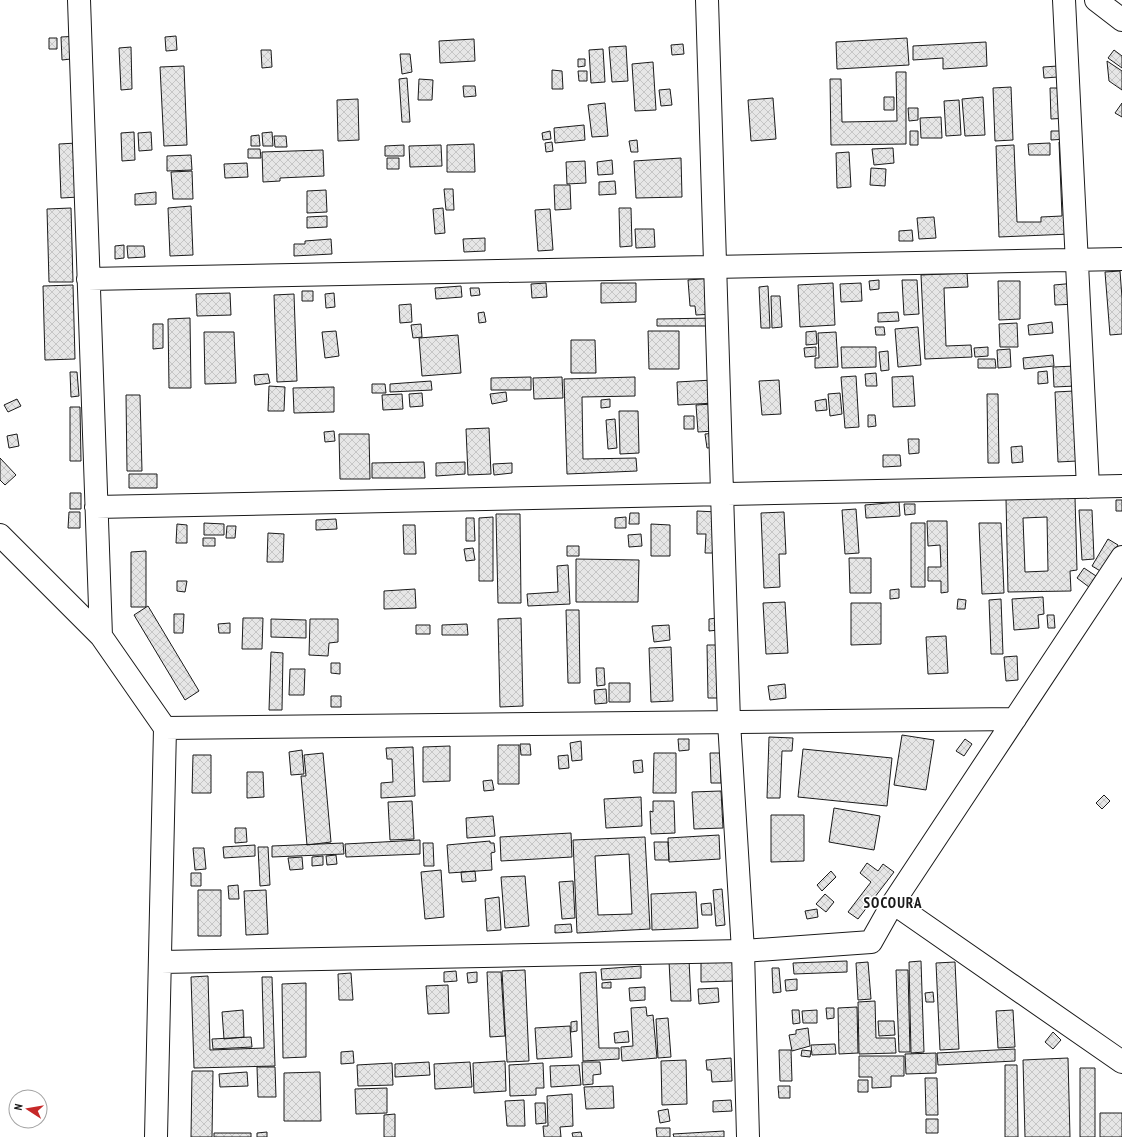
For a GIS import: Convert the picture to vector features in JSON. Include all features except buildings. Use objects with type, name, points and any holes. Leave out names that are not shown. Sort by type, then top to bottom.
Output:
[{"type":"street","points":[[79,0],[101,636]]},
{"type":"street","points":[[707,0],[729,722],[743,951],[748,1137]]},
{"type":"street","points":[[1064,0],[1088,487]]},
{"type":"street","points":[[1096,0],[1122,20]]},
{"type":"street","points":[[88,279],[1122,259]]},
{"type":"street","points":[[96,507],[1122,486]]},
{"type":"street","points":[[0,535],[101,636],[165,728],[156,1137]]},
{"type":"street","points":[[161,962],[743,951],[871,942],[893,903],[1122,557]]},
{"type":"street","points":[[165,728],[1015,719]]},
{"type":"street","points":[[893,903],[1122,1062]]},
{"type":"district","name":"SOCOURA","points":[[893,903]]}]
